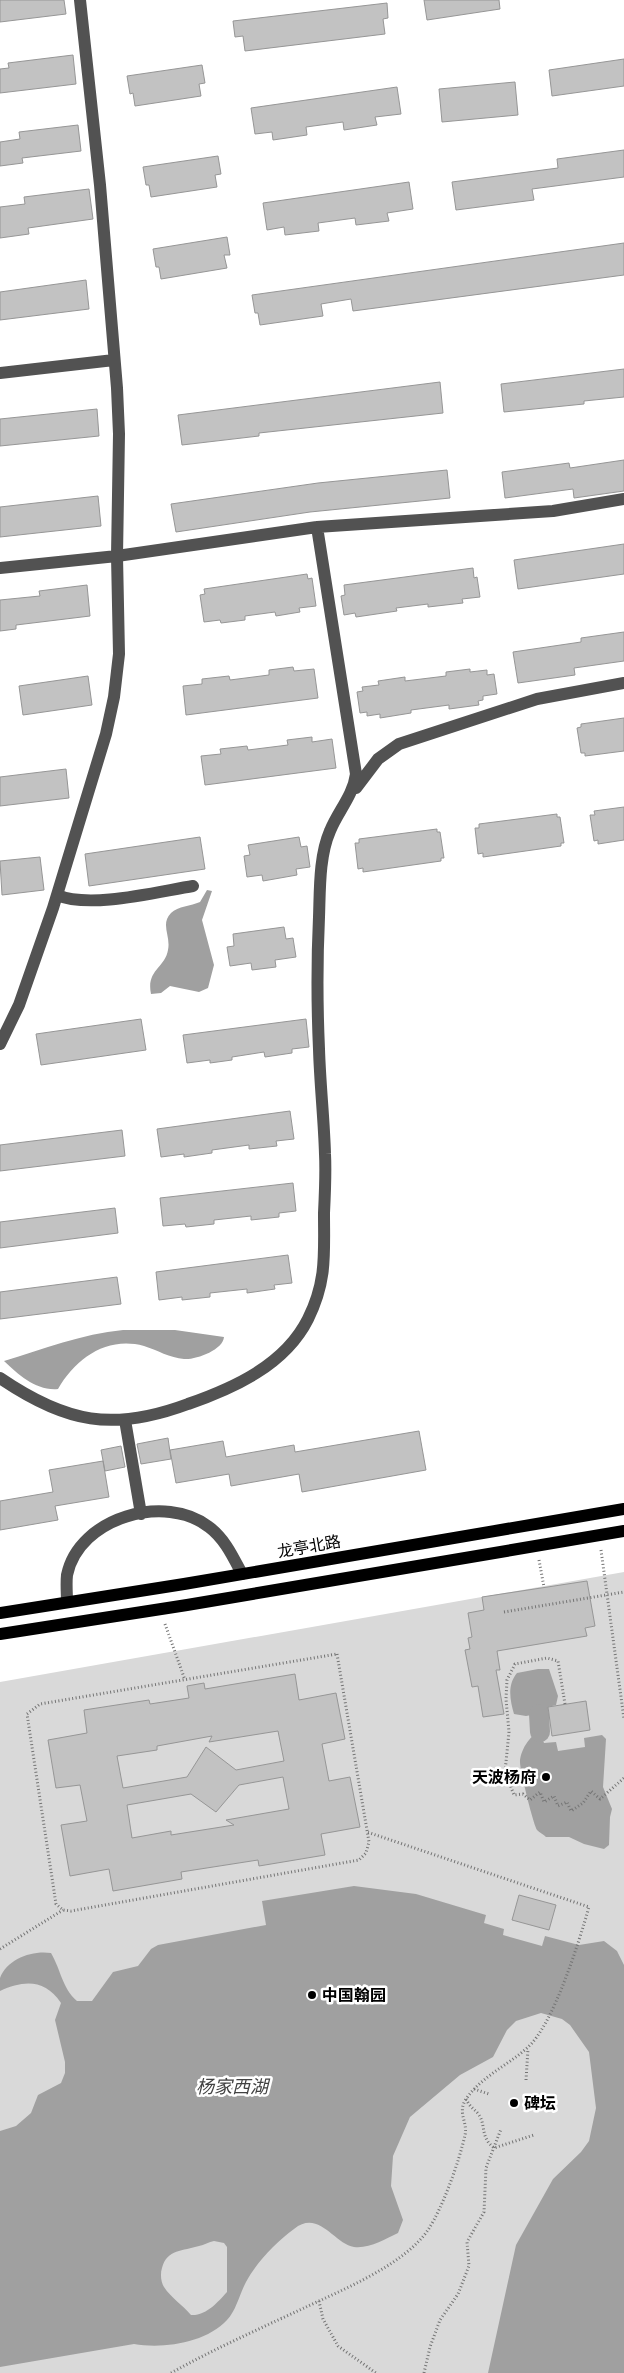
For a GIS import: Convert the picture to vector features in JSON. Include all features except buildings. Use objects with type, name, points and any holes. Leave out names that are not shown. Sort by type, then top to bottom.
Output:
[{"type":"main road","name":"龙亭北路","points":[[0,1613],[624,1509]]},
{"type":"main road","points":[[0,1634],[160,1609],[624,1530]]},
{"type":"street","points":[[0,1044],[19,1005],[57,895],[106,734],[114,697],[119,654],[117,556],[119,434],[100,185],[80,0]]},
{"type":"street","points":[[0,374],[114,360]]},
{"type":"street","points":[[0,568],[117,556],[317,527],[553,511],[624,499]]},
{"type":"street","points":[[317,527],[356,774],[354,790]]},
{"type":"street","points":[[0,1378],[25,1395],[80,1417],[110,1422],[166,1413],[244,1382],[287,1349],[307,1321],[320,1291],[324,1267],[325,1155],[319,1048],[319,918],[324,852],[329,833],[354,790],[378,758],[399,744],[537,699],[624,683]]},
{"type":"street","points":[[57,895],[68,900],[91,901],[193,886]]},
{"type":"street","points":[[125,1420],[140,1514]]},
{"type":"street","points":[[67,1602],[68,1575],[78,1552],[91,1537],[109,1524],[140,1514],[175,1512],[188,1514],[210,1527],[226,1545],[242,1574]]},
{"type":"path","points":[[599,1535],[624,1719]]},
{"type":"path","points":[[537,1545],[544,1587]]},
{"type":"path","points":[[504,1612],[624,1592]]},
{"type":"path","points":[[160,1609],[184,1680]]},
{"type":"path","points":[[337,1654],[367,1832],[368,1848],[360,1860],[71,1911],[63,1910],[56,1904],[27,1714],[40,1704],[337,1654]]},
{"type":"path","points":[[565,1704],[558,1661],[547,1658],[515,1664],[507,1680],[506,1699],[509,1732],[505,1772],[514,1795],[523,1794],[530,1800],[540,1792],[544,1802],[554,1796],[558,1806],[567,1802],[571,1811],[583,1803],[591,1791],[600,1798],[624,1778]]},
{"type":"path","points":[[171,2373],[199,2357],[362,2280],[401,2257],[427,2231],[444,2198],[466,2133],[461,2118],[466,2099],[474,2089],[507,2062],[528,2048],[546,2024],[580,1939],[589,1907],[367,1832]]},
{"type":"path","points":[[0,1949],[63,1910]]},
{"type":"path","points":[[526,2080],[528,2048]]},
{"type":"path","points":[[474,2089],[489,2094]]},
{"type":"path","points":[[466,2099],[471,2109],[480,2115],[488,2144],[494,2148]]},
{"type":"path","points":[[424,2373],[430,2347],[440,2320],[458,2294],[469,2266],[468,2242],[484,2212],[486,2168],[501,2129]]},
{"type":"path","points":[[494,2148],[534,2135]]},
{"type":"path","points":[[319,2301],[323,2318],[338,2346],[376,2373]]},
{"type":"shaded area","name":"中国翰园","points":[[624,1572],[624,2373],[0,2373],[0,1682]]},
{"type":"water","points":[[207,890],[212,891],[202,920],[214,965],[208,988],[199,992],[170,986],[161,993],[151,994],[150,986],[153,974],[163,961],[168,950],[166,921],[168,917],[177,909],[200,902]]},
{"type":"water","points":[[123,1330],[175,1330],[224,1337],[219,1346],[214,1350],[202,1356],[189,1359],[174,1357],[144,1346],[130,1344],[117,1344],[105,1347],[83,1359],[65,1378],[58,1389],[35,1385],[22,1377],[4,1361],[78,1338]]},
{"type":"water","points":[[549,1669],[558,1696],[556,1705],[548,1707],[548,1712],[526,1716],[514,1714],[510,1693],[514,1678],[517,1673]]},
{"type":"water","points":[[540,1732],[544,1743],[556,1742],[558,1751],[585,1747],[584,1738],[602,1735],[606,1739],[603,1787],[612,1809],[609,1845],[604,1849],[584,1844],[569,1837],[546,1837],[537,1830],[527,1797],[520,1762],[526,1744]]},
{"type":"water","name":"杨家西湖","points":[[354,1886],[416,1894],[486,1915],[484,1923],[504,1929],[503,1935],[542,1946],[545,1936],[579,1945],[604,1941],[617,1951],[624,1965],[624,2373],[488,2373],[516,2245],[553,2179],[581,2152],[589,2141],[596,2108],[589,2052],[570,2025],[562,2019],[541,2013],[516,2021],[507,2030],[493,2057],[460,2075],[410,2117],[393,2156],[391,2186],[403,2220],[398,2233],[371,2245],[354,2247],[347,2245],[319,2225],[303,2224],[280,2240],[267,2253],[250,2275],[230,2316],[218,2328],[208,2334],[184,2343],[158,2346],[134,2344],[0,2367],[0,2131],[16,2126],[31,2113],[38,2095],[61,2083],[65,2073],[65,2062],[55,2020],[61,2003],[48,1989],[34,1984],[17,1985],[0,1991],[0,1978],[3,1971],[21,1957],[36,1953],[51,1953],[72,1996],[77,2001],[92,2001],[113,1972],[138,1966],[151,1949],[158,1945],[266,1925],[262,1901]],"holes":[[[214,2241],[224,2243],[227,2247],[227,2292],[207,2311],[191,2315],[170,2295],[163,2285],[161,2273],[164,2262],[176,2252]]]},
{"type":"waterway","points":[[539,1714],[540,1732]]},
{"type":"place","name":"天波杨府","points":[[546,1777]]},
{"type":"place","name":"中国翰园","points":[[312,1995]]},
{"type":"place","name":"碑坛","points":[[514,2103]]}]
